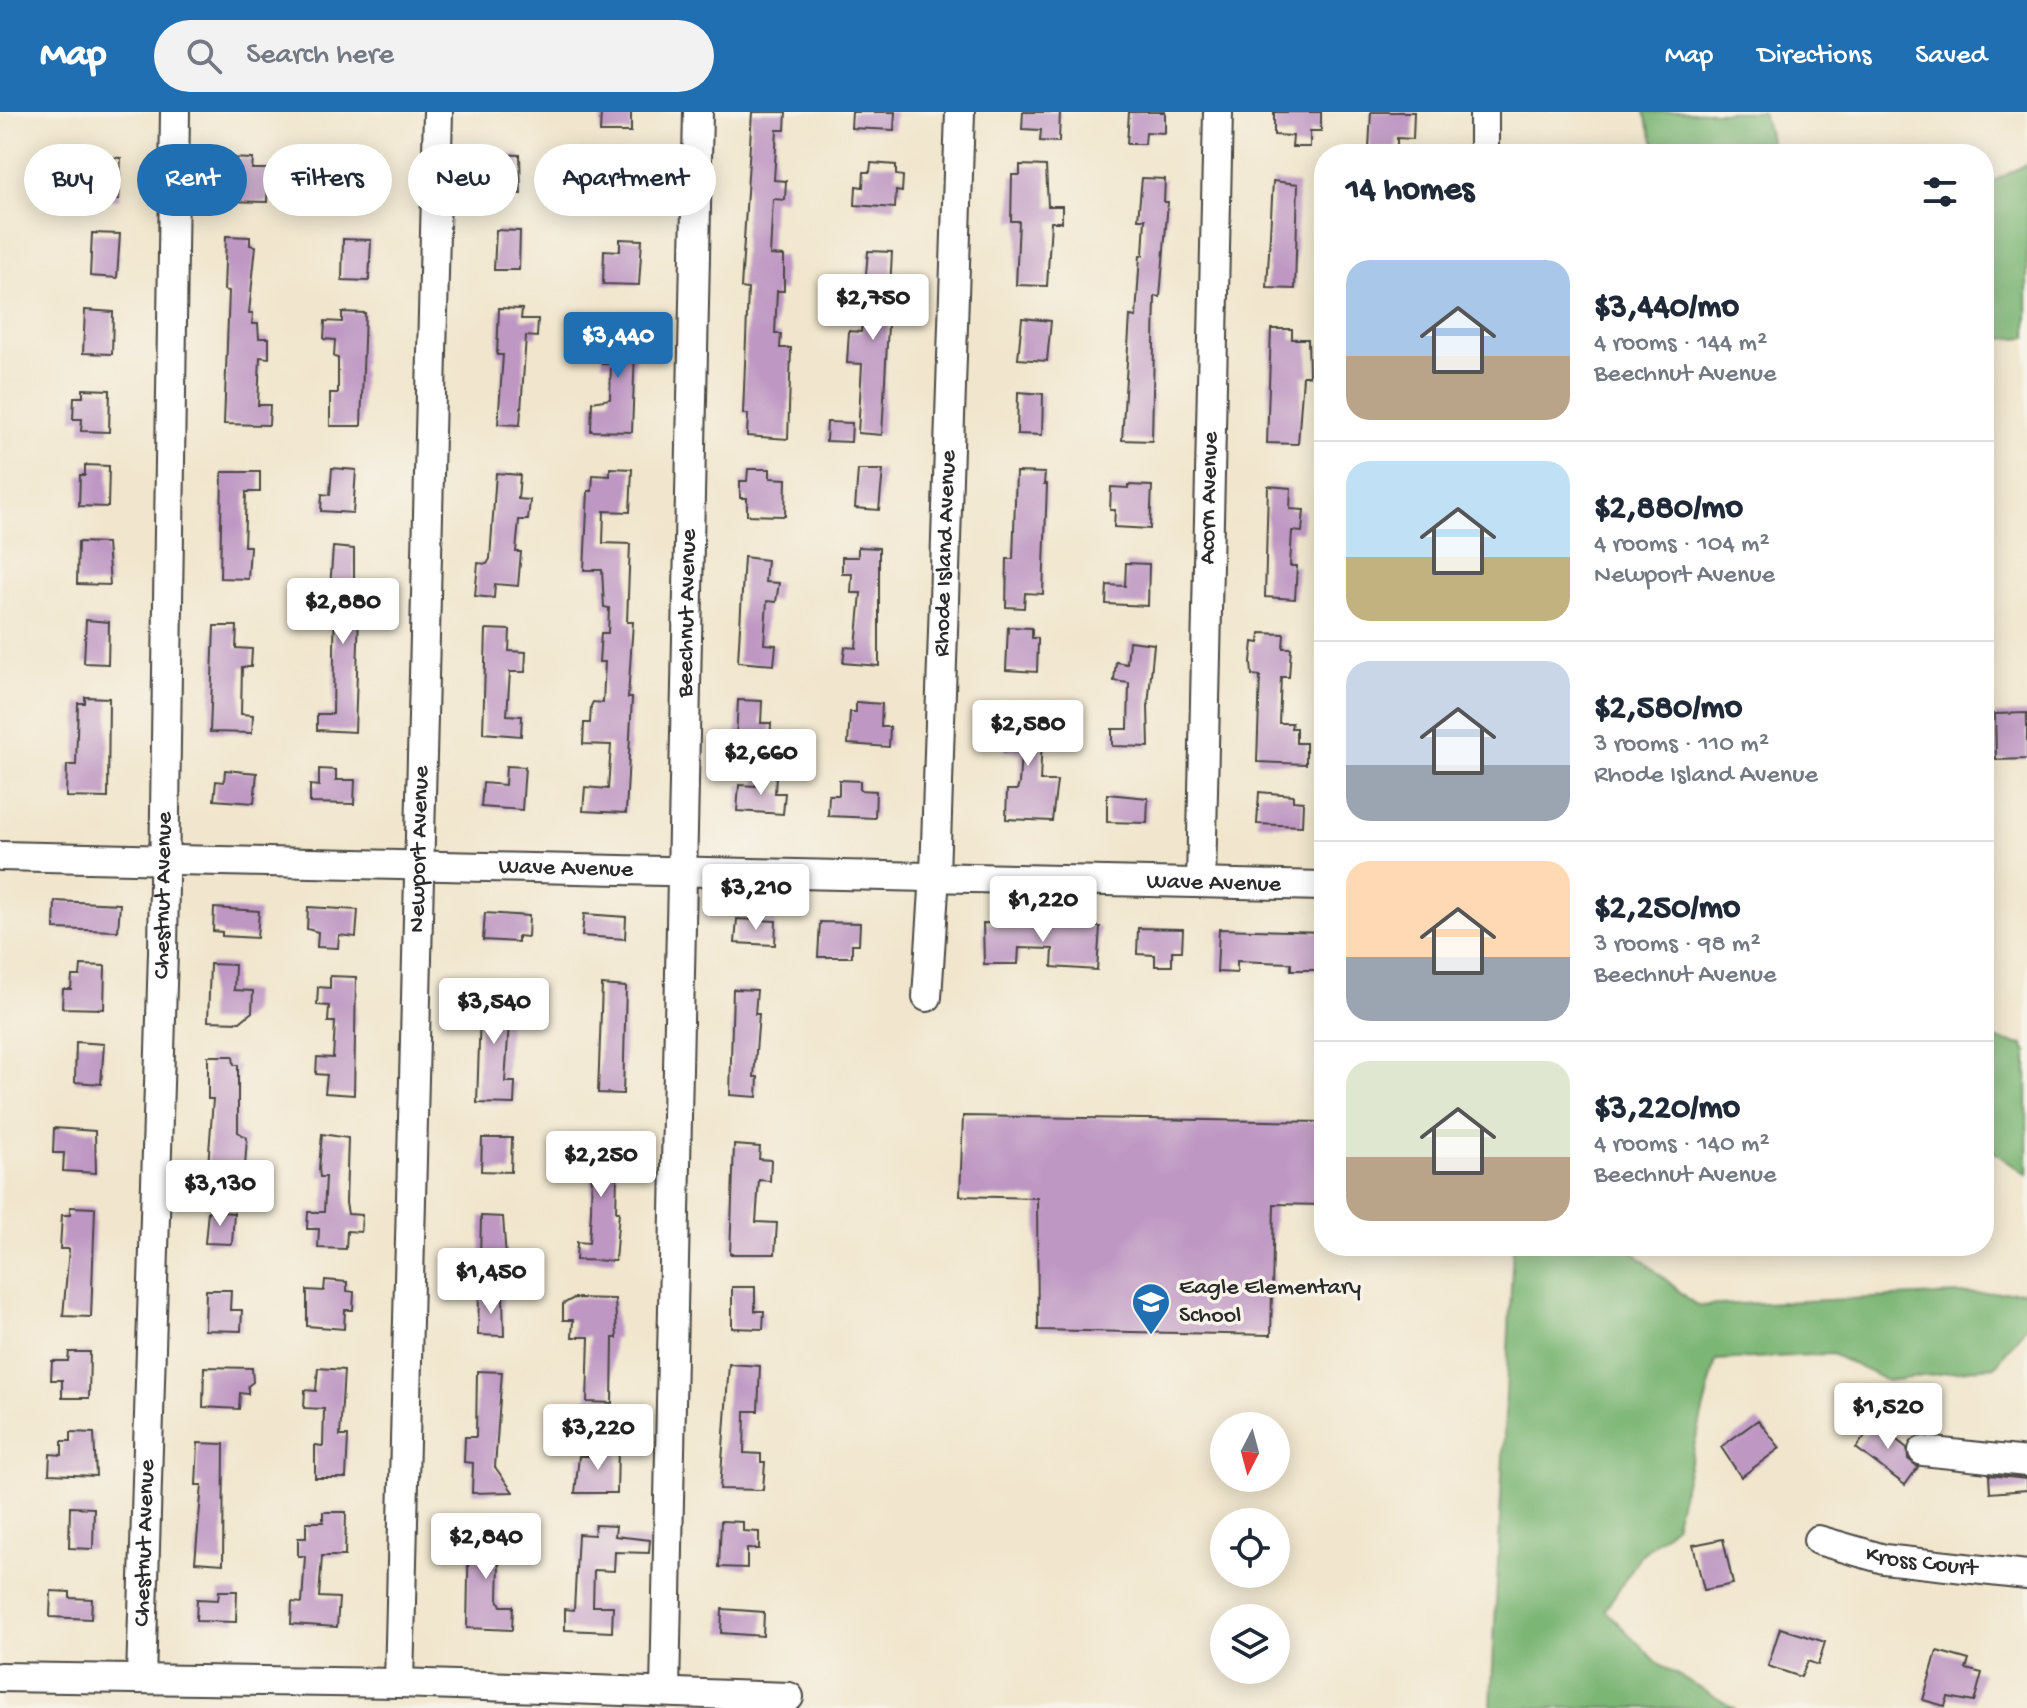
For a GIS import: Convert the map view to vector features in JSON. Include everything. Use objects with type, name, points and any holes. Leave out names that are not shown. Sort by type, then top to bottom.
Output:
[{"type":"street","name":"Chestnut Avenue","points":[[141,1679],[163,952],[175,112]]},
{"type":"street","name":"Newport Avenue","points":[[399,1683],[438,112]]},
{"type":"street","name":"Beechnut Avenue","points":[[665,1691],[698,112]]},
{"type":"street","name":"Rhode Island Avenue","points":[[927,997],[935,875],[960,112]]},
{"type":"street","name":"Acorn Avenue","points":[[1201,882],[1218,112]]},
{"type":"street","points":[[1484,112],[1484,144]]},
{"type":"street","name":"Wave Avenue","points":[[0,856],[1314,886]]},
{"type":"street","points":[[1923,1451],[2027,1462]]},
{"type":"street","name":"Kross Court","points":[[1818,1540],[1884,1559],[2027,1575]]},
{"type":"street","points":[[0,1677],[399,1683],[789,1697]]},
{"type":"green space","points":[[1644,112],[1763,112],[1771,144],[1655,144]]},
{"type":"green space","points":[[2027,164],[2027,337],[1994,339],[1994,181]]},
{"type":"green space","points":[[1994,1039],[2023,1045],[2027,1053],[2027,1175],[1994,1152]]},
{"type":"green space","points":[[1513,1256],[1638,1256],[1697,1306],[2027,1291],[2027,1325],[1995,1366],[1888,1381],[1832,1354],[1716,1360],[1674,1526],[1641,1555],[1605,1610],[1659,1664],[1734,1708],[1491,1708]]},
{"type":"building","points":[[601,112],[631,112],[631,132],[600,132]]},
{"type":"building","points":[[752,112],[786,112],[785,130],[777,130],[774,180],[786,181],[785,200],[773,199],[770,255],[784,256],[784,291],[777,291],[775,334],[781,334],[780,348],[791,348],[788,439],[747,436],[748,414],[743,414],[748,289],[741,288]]},
{"type":"building","points":[[852,112],[895,112],[894,130],[851,128]]},
{"type":"building","points":[[1023,112],[1060,112],[1059,142],[1040,141],[1041,130],[1022,129]]},
{"type":"building","points":[[1129,112],[1165,112],[1165,133],[1146,132],[1145,144],[1127,144]]},
{"type":"building","points":[[1274,112],[1321,112],[1321,131],[1310,131],[1310,147],[1292,147],[1293,136],[1274,135]]},
{"type":"building","points":[[1371,112],[1414,112],[1413,139],[1397,138],[1397,144],[1369,144]]},
{"type":"building","points":[[518,155],[520,155],[521,194],[518,194]]},
{"type":"building","points":[[247,159],[253,159],[252,169],[263,169],[263,202],[247,202]]},
{"type":"building","points":[[871,163],[896,165],[896,175],[903,176],[902,192],[896,191],[895,208],[855,205],[856,186],[863,187],[864,172],[870,172]]},
{"type":"building","points":[[1020,165],[1046,166],[1048,206],[1062,206],[1062,222],[1051,222],[1047,286],[1016,285],[1019,221],[1011,221],[1012,175],[1020,175]]},
{"type":"building","points":[[1142,178],[1165,179],[1164,202],[1168,202],[1160,297],[1155,296],[1152,441],[1122,440],[1130,316],[1136,317],[1140,255],[1143,255],[1145,219],[1138,219]]},
{"type":"building","points":[[1273,181],[1298,184],[1295,289],[1267,288]]},
{"type":"building","points":[[496,230],[520,231],[519,270],[494,270]]},
{"type":"building","points":[[92,233],[120,234],[117,278],[90,276]]},
{"type":"building","points":[[226,236],[250,237],[250,245],[256,246],[249,313],[253,313],[252,324],[258,324],[259,338],[269,338],[269,358],[260,357],[258,405],[270,405],[269,425],[224,424],[229,291],[224,290]]},
{"type":"building","points":[[343,239],[371,240],[369,281],[342,280]]},
{"type":"building","points":[[620,239],[642,240],[639,285],[603,284],[604,250],[620,251]]},
{"type":"building","points":[[868,251],[892,252],[882,435],[858,433],[862,364],[847,363],[849,331],[861,332]]},
{"type":"building","points":[[499,308],[522,309],[521,319],[538,319],[537,337],[526,336],[520,425],[498,424],[503,355],[497,355]]},
{"type":"building","points":[[85,310],[113,312],[112,354],[83,353]]},
{"type":"building","points":[[342,312],[365,313],[361,426],[330,426],[330,393],[338,393],[338,358],[334,357],[335,340],[324,339],[325,321],[342,322]]},
{"type":"building","points":[[1022,318],[1051,321],[1047,361],[1018,359]]},
{"type":"building","points":[[611,321],[636,322],[632,432],[591,431],[592,402],[610,399],[611,364],[602,364],[604,330],[610,331]]},
{"type":"building","points":[[1271,329],[1292,329],[1292,339],[1308,339],[1309,376],[1303,376],[1298,444],[1267,443]]},
{"type":"building","points":[[83,389],[110,390],[109,432],[81,431],[82,419],[73,419],[74,397],[83,397]]},
{"type":"building","points":[[1018,392],[1043,394],[1042,435],[1017,434]]},
{"type":"building","points":[[827,422],[852,423],[851,442],[826,441]]},
{"type":"building","points":[[85,465],[109,466],[108,507],[79,506],[80,475],[85,475]]},
{"type":"building","points":[[332,468],[356,470],[353,513],[321,511],[322,494],[330,495]]},
{"type":"building","points":[[610,468],[632,469],[630,512],[604,511],[603,543],[630,544],[627,622],[633,622],[628,698],[632,698],[626,813],[583,811],[585,787],[608,789],[611,745],[583,744],[584,723],[590,723],[591,706],[593,702],[603,703],[605,662],[599,662],[601,633],[608,633],[609,608],[604,607],[602,570],[584,570],[588,491],[592,491],[593,475],[610,476]]},
{"type":"building","points":[[748,469],[770,469],[770,478],[786,479],[785,516],[747,515],[747,498],[740,498],[740,481],[747,481]]},
{"type":"building","points":[[858,470],[883,470],[879,510],[855,508]]},
{"type":"building","points":[[222,472],[260,472],[260,492],[246,492],[244,546],[250,546],[248,579],[220,578]]},
{"type":"building","points":[[1016,472],[1045,473],[1044,484],[1047,484],[1043,594],[1025,593],[1024,608],[1006,607],[1007,559],[1013,559]]},
{"type":"building","points":[[496,473],[520,475],[518,499],[530,500],[528,520],[519,520],[516,552],[521,552],[518,586],[495,584],[494,598],[475,596],[478,563],[487,564],[490,559]]},
{"type":"building","points":[[1128,485],[1152,486],[1150,529],[1114,527],[1115,510],[1110,510],[1111,487],[1128,488]]},
{"type":"building","points":[[1268,486],[1291,488],[1290,509],[1304,510],[1302,532],[1292,531],[1290,566],[1297,566],[1295,599],[1265,597]]},
{"type":"building","points":[[78,542],[107,543],[110,585],[77,584]]},
{"type":"building","points":[[333,547],[354,549],[354,613],[359,613],[355,732],[317,730],[317,714],[333,714],[335,590],[330,589]]},
{"type":"building","points":[[858,547],[879,548],[879,666],[843,663],[845,647],[856,648],[861,593],[851,593],[852,574],[842,574],[842,557],[858,557]]},
{"type":"building","points":[[744,557],[767,560],[765,582],[779,583],[776,602],[767,601],[764,644],[776,645],[774,665],[738,662]]},
{"type":"building","points":[[1126,563],[1149,564],[1148,606],[1106,604],[1107,585],[1125,586]]},
{"type":"building","points":[[86,620],[109,622],[108,664],[84,663]]},
{"type":"building","points":[[214,626],[237,626],[236,648],[252,649],[251,667],[242,667],[241,714],[253,715],[252,733],[210,732]]},
{"type":"building","points":[[1008,627],[1032,628],[1032,638],[1038,638],[1037,672],[1006,670]]},
{"type":"building","points":[[486,629],[510,630],[509,651],[526,652],[525,672],[510,672],[507,715],[522,716],[521,736],[483,733]]},
{"type":"building","points":[[1260,633],[1284,634],[1283,648],[1291,648],[1289,677],[1281,677],[1279,723],[1292,723],[1291,728],[1296,728],[1296,743],[1306,743],[1306,764],[1257,762],[1260,676],[1252,675],[1251,662],[1253,642],[1259,643]]},
{"type":"building","points":[[1129,641],[1154,644],[1148,706],[1149,747],[1112,746],[1112,729],[1128,729],[1129,683],[1114,681],[1116,662],[1127,664]]},
{"type":"building","points":[[85,697],[109,698],[108,798],[66,797],[67,765],[76,765],[78,703],[85,703]]},
{"type":"building","points":[[738,700],[762,701],[761,723],[771,723],[770,742],[736,740]]},
{"type":"building","points":[[856,702],[882,704],[881,727],[890,727],[889,747],[848,744],[850,712],[856,712]]},
{"type":"building","points":[[1006,705],[1027,705],[1027,715],[1043,716],[1040,781],[1057,781],[1052,821],[1006,819],[1007,790],[1017,790],[1021,752],[1004,751]]},
{"type":"building","points":[[2027,713],[2027,759],[1996,760],[1995,714]]},
{"type":"building","points":[[506,766],[525,767],[522,810],[481,807],[483,783],[505,785]]},
{"type":"building","points":[[319,769],[336,770],[336,780],[355,780],[354,804],[310,803],[310,785],[319,786]]},
{"type":"building","points":[[225,770],[257,773],[254,803],[214,800],[216,781],[224,782]]},
{"type":"building","points":[[757,774],[776,775],[775,793],[785,793],[783,814],[737,811],[739,785],[756,786]]},
{"type":"building","points":[[839,780],[860,781],[860,790],[876,791],[875,818],[828,816],[829,795],[839,795]]},
{"type":"building","points":[[1259,792],[1293,795],[1293,801],[1303,802],[1302,826],[1257,824]]},
{"type":"building","points":[[1107,794],[1148,798],[1147,823],[1107,822]]},
{"type":"building","points":[[55,901],[120,904],[118,931],[54,929]]},
{"type":"building","points":[[308,907],[358,910],[356,937],[339,935],[338,948],[317,947],[318,932],[307,929]]},
{"type":"building","points":[[214,908],[259,911],[257,938],[222,936],[222,932],[213,931]]},
{"type":"building","points":[[485,913],[529,916],[528,937],[518,936],[518,942],[483,940]]},
{"type":"building","points":[[584,914],[626,917],[625,939],[582,936]]},
{"type":"building","points":[[737,919],[776,921],[775,945],[735,943]]},
{"type":"building","points":[[820,922],[860,923],[859,944],[852,944],[852,957],[818,957]]},
{"type":"building","points":[[983,923],[1100,927],[1097,970],[1052,967],[1053,949],[1019,948],[1018,964],[984,964]]},
{"type":"building","points":[[1138,928],[1183,929],[1182,951],[1172,951],[1172,966],[1155,966],[1155,955],[1137,954]]},
{"type":"building","points":[[1219,929],[1314,932],[1314,970],[1291,970],[1291,963],[1237,961],[1237,973],[1217,972]]},
{"type":"building","points":[[210,964],[235,965],[234,990],[253,991],[252,1012],[240,1022],[208,1021]]},
{"type":"building","points":[[81,965],[105,966],[104,1009],[62,1008],[63,989],[71,989],[72,976],[80,976]]},
{"type":"building","points":[[330,976],[356,977],[354,1095],[325,1093],[327,1075],[316,1074],[317,1057],[333,1058],[335,1022],[328,1022],[329,1006],[317,1005],[318,987],[330,988]]},
{"type":"building","points":[[481,984],[505,984],[505,993],[511,993],[505,1082],[515,1082],[514,1104],[477,1103]]},
{"type":"building","points":[[602,985],[626,987],[623,1094],[598,1093]]},
{"type":"building","points":[[733,989],[757,990],[755,1014],[759,1014],[754,1077],[758,1077],[757,1097],[730,1095]]},
{"type":"building","points":[[76,1042],[104,1044],[101,1084],[75,1082]]},
{"type":"building","points":[[208,1056],[233,1056],[234,1065],[238,1065],[238,1132],[247,1138],[245,1166],[208,1166],[213,1099],[208,1099]]},
{"type":"building","points":[[963,1116],[1314,1122],[1314,1205],[1274,1204],[1271,1335],[1038,1330],[1037,1198],[960,1196]]},
{"type":"building","points":[[54,1128],[95,1131],[96,1173],[63,1171],[64,1153],[53,1153]]},
{"type":"building","points":[[322,1134],[348,1138],[348,1214],[362,1215],[361,1232],[347,1231],[346,1249],[318,1248],[319,1229],[307,1229],[308,1212],[324,1212],[326,1177],[320,1177],[319,1169]]},
{"type":"building","points":[[581,1137],[618,1138],[616,1212],[619,1212],[615,1261],[576,1260],[577,1242],[589,1243],[591,1211],[592,1165],[580,1165]]},
{"type":"building","points":[[482,1138],[512,1138],[511,1172],[481,1171]]},
{"type":"building","points":[[734,1145],[760,1147],[759,1159],[771,1160],[770,1181],[759,1180],[756,1222],[777,1223],[775,1254],[730,1254]]},
{"type":"building","points":[[70,1207],[95,1208],[91,1317],[63,1316],[69,1249],[60,1249],[62,1215],[70,1215]]},
{"type":"building","points":[[208,1211],[234,1213],[232,1244],[205,1243]]},
{"type":"building","points":[[481,1216],[503,1217],[506,1258],[480,1258]]},
{"type":"building","points":[[325,1280],[347,1282],[347,1291],[354,1292],[353,1310],[345,1310],[344,1329],[307,1326],[307,1290],[324,1291]]},
{"type":"building","points":[[732,1287],[755,1287],[755,1311],[764,1311],[763,1329],[732,1328]]},
{"type":"building","points":[[206,1290],[231,1290],[230,1310],[242,1310],[241,1331],[205,1330]]},
{"type":"building","points":[[479,1295],[503,1296],[504,1336],[478,1335]]},
{"type":"building","points":[[574,1298],[615,1299],[617,1338],[613,1338],[612,1403],[587,1402],[589,1337],[572,1337],[573,1320],[563,1320],[563,1304]]},
{"type":"building","points":[[69,1352],[90,1352],[89,1398],[62,1398],[62,1380],[51,1380],[52,1361],[68,1361]]},
{"type":"building","points":[[729,1364],[760,1366],[758,1411],[745,1411],[744,1453],[761,1454],[761,1462],[765,1462],[763,1490],[720,1489]]},
{"type":"building","points":[[204,1367],[252,1368],[253,1382],[248,1386],[248,1394],[240,1393],[239,1409],[203,1407]]},
{"type":"building","points":[[318,1368],[344,1370],[340,1436],[348,1436],[346,1478],[315,1478],[315,1445],[323,1446],[324,1409],[304,1408],[305,1390],[316,1391]]},
{"type":"building","points":[[477,1371],[502,1372],[495,1467],[513,1492],[472,1493],[473,1463],[464,1462],[465,1437],[476,1437]]},
{"type":"building","points":[[1880,1416],[1898,1429],[1892,1436],[1907,1448],[1908,1459],[1918,1467],[1905,1485],[1856,1448]]},
{"type":"building","points":[[1758,1420],[1780,1448],[1741,1477],[1721,1447]]},
{"type":"building","points":[[71,1432],[94,1433],[96,1476],[49,1474],[50,1454],[62,1455],[62,1441],[71,1441]]},
{"type":"building","points":[[198,1443],[224,1444],[223,1564],[195,1562],[202,1485],[196,1485]]},
{"type":"building","points":[[595,1447],[618,1448],[617,1493],[575,1493],[579,1456],[595,1456]]},
{"type":"building","points":[[1989,1475],[2027,1479],[2027,1490],[1990,1493]]},
{"type":"building","points":[[70,1507],[94,1508],[93,1549],[69,1548]]},
{"type":"building","points":[[323,1512],[346,1512],[345,1556],[322,1556],[319,1597],[339,1598],[337,1627],[291,1624],[292,1602],[302,1603],[305,1556],[298,1556],[298,1538],[306,1538],[306,1522],[323,1522]]},
{"type":"building","points":[[721,1521],[743,1522],[743,1531],[759,1532],[759,1549],[747,1549],[747,1568],[719,1567]]},
{"type":"building","points":[[595,1525],[616,1526],[615,1536],[650,1540],[649,1553],[615,1552],[614,1571],[594,1570],[593,1606],[613,1606],[612,1632],[565,1630],[565,1609],[574,1610],[578,1534],[594,1535]]},
{"type":"building","points":[[469,1526],[500,1526],[498,1599],[501,1606],[513,1606],[512,1630],[467,1628]]},
{"type":"building","points":[[1723,1539],[1733,1584],[1704,1590],[1693,1545]]},
{"type":"building","points":[[51,1591],[70,1592],[70,1598],[92,1599],[91,1619],[50,1617]]},
{"type":"building","points":[[219,1591],[237,1591],[236,1622],[196,1621],[197,1599],[218,1600]]},
{"type":"building","points":[[722,1609],[764,1612],[763,1636],[721,1633]]},
{"type":"building","points":[[1780,1628],[1825,1642],[1818,1665],[1808,1661],[1801,1677],[1768,1666]]},
{"type":"building","points":[[1937,1651],[1969,1660],[1966,1669],[1982,1673],[1974,1702],[1948,1697],[1945,1706],[1923,1700]]},
{"type":"place","name":"Eagle Elementary School","points":[[1151,1336]]}]
